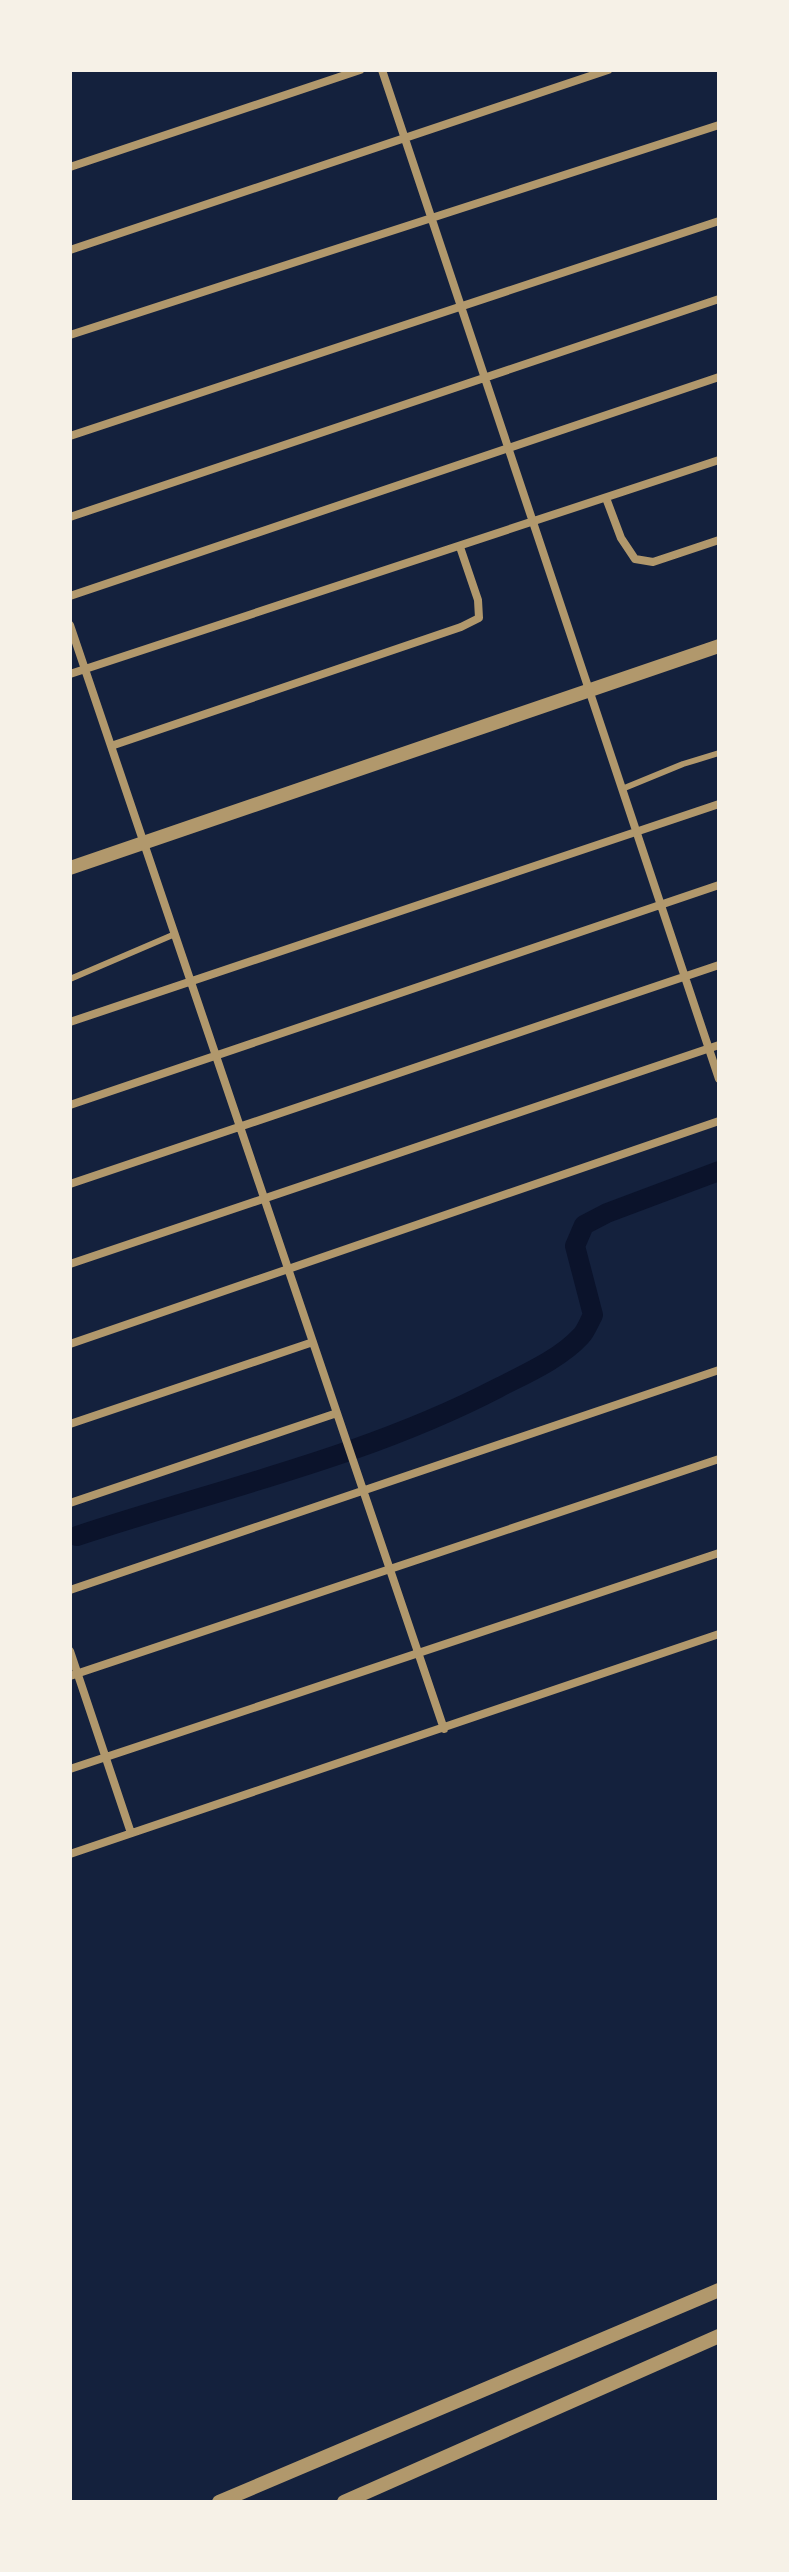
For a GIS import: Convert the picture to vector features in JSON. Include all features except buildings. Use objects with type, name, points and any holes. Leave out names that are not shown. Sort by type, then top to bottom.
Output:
[{"type":"street","points":[[70,167],[360,70]]},
{"type":"street","points":[[382,70],[719,1079]]},
{"type":"street","points":[[70,250],[608,70]]},
{"type":"street","points":[[70,335],[719,125]]},
{"type":"street","points":[[70,436],[719,221]]},
{"type":"street","points":[[70,517],[719,299]]},
{"type":"street","points":[[70,596],[719,377]]},
{"type":"street","points":[[70,674],[719,460]]},
{"type":"street","points":[[606,498],[621,538],[635,559],[653,562],[719,540]]},
{"type":"street","points":[[111,746],[461,627],[479,618],[478,600],[460,547]]},
{"type":"street","points":[[70,625],[444,1729]]},
{"type":"street","points":[[70,868],[719,646]]},
{"type":"street","points":[[70,1022],[719,804]]},
{"type":"street","points":[[70,1105],[719,885]]},
{"type":"street","points":[[70,1184],[719,965]]},
{"type":"street","points":[[70,1264],[719,1045]]},
{"type":"street","points":[[70,1344],[719,1121]]},
{"type":"street","points":[[70,1424],[313,1342]]},
{"type":"street","points":[[70,1590],[719,1370]]},
{"type":"street","points":[[70,1503],[337,1413]]},
{"type":"street","points":[[74,1674],[719,1459]]},
{"type":"street","points":[[70,1769],[719,1553]]},
{"type":"street","points":[[70,1854],[719,1634]]},
{"type":"street","points":[[70,1651],[74,1674],[131,1833]]},
{"type":"street","points":[[219,2502],[719,2290]]},
{"type":"street","points":[[344,2502],[719,2336]]},
{"type":"lane","points":[[622,789],[719,753]]},
{"type":"lane","points":[[70,979],[175,934]]},
{"type":"waterway","points":[[77,1536],[396,1434],[542,1365],[581,1336],[593,1315],[575,1246],[584,1225],[607,1213],[719,1171]]}]
